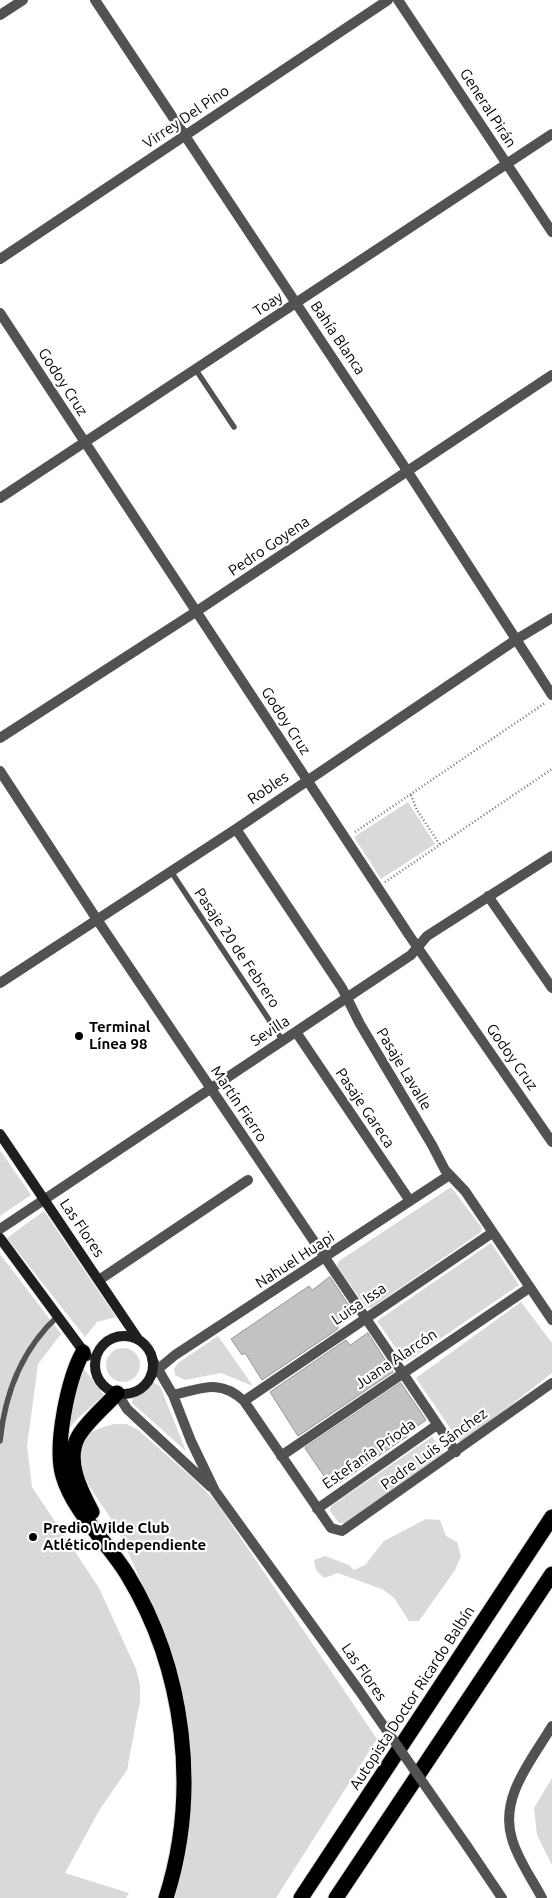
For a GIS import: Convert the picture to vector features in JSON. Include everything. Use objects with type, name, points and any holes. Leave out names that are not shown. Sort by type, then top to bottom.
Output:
[{"type":"highway","points":[[83,1352],[74,1372],[62,1430],[61,1468],[66,1486],[116,1556]]},
{"type":"highway","points":[[117,1393],[80,1434],[75,1444],[74,1458],[80,1489],[116,1556],[138,1592],[159,1643],[171,1683],[180,1728],[183,1770],[182,1817],[178,1854],[166,1898]]},
{"type":"highway","name":"Autopista Doctor Ricardo Balbín","points":[[301,1898],[552,1516]]},
{"type":"highway","points":[[336,1898],[552,1574]]},
{"type":"street","points":[[0,15],[23,0]]},
{"type":"street","name":"Bahía Blanca","points":[[95,0],[408,472],[552,696]]},
{"type":"street","name":"Virrey Del Pino","points":[[0,259],[388,0]]},
{"type":"street","name":"General Pirán","points":[[398,0],[552,232]]},
{"type":"street","name":"Toay","points":[[0,498],[297,304],[552,134]]},
{"type":"street","name":"Godoy Cruz","points":[[0,313],[306,780],[418,948],[552,1142]]},
{"type":"street","name":"Pedro Goyena","points":[[0,738],[197,612],[552,375]]},
{"type":"street","name":"Robles","points":[[0,983],[96,918],[236,829],[517,639],[552,618]]},
{"type":"street","name":"Martín Fierro","points":[[0,771],[96,918],[367,1317],[456,1452]]},
{"type":"street","name":"Pasaje Lavalle","points":[[236,829],[347,997],[360,1024],[448,1176],[465,1191],[552,1320]]},
{"type":"street","name":"Sevilla","points":[[0,1229],[210,1087],[283,1041],[418,948],[427,936],[552,856]]},
{"type":"street","points":[[488,896],[552,988]]},
{"type":"street","name":"Pasaje Gareca","points":[[296,1032],[410,1201]]},
{"type":"street","name":"Las Flores","points":[[0,1134],[45,1198],[138,1339]]},
{"type":"street","name":"Nahuel Huapi","points":[[154,1372],[175,1355],[326,1258],[448,1176]]},
{"type":"street","points":[[99,1280],[248,1180]]},
{"type":"street","name":"Luisa Issa","points":[[244,1401],[492,1233]]},
{"type":"street","points":[[0,1238],[58,1316],[95,1369],[103,1385],[117,1393],[133,1392],[140,1388],[154,1372],[149,1351],[138,1339],[122,1336],[107,1341],[97,1354],[95,1369]]},
{"type":"street","name":"Juana Alarcón","points":[[281,1456],[529,1288]]},
{"type":"street","name":"Las Flores","points":[[154,1372],[173,1395],[191,1441],[215,1491],[358,1689],[468,1846],[502,1898]]},
{"type":"street","name":"Padre Luis Sánchez","points":[[317,1509],[331,1528],[337,1531],[347,1530],[552,1383]]},
{"type":"street","points":[[173,1395],[205,1388],[222,1387],[236,1393],[244,1401],[317,1509]]},
{"type":"street","name":"Las Flores","points":[[117,1393],[127,1409],[215,1491]]},
{"type":"street","name":"Estefanía Prioda","points":[[317,1509],[437,1424]]},
{"type":"street","points":[[542,1898],[512,1840],[508,1820],[510,1802],[518,1783],[552,1726]]},
{"type":"lane","points":[[196,370],[234,427]]},
{"type":"lane","name":"Pasaje 20 de Febrero","points":[[170,870],[283,1041]]},
{"type":"lane","points":[[0,1440],[3,1413],[10,1386],[46,1327],[58,1316]]},
{"type":"path","points":[[345,838],[411,795],[552,696]]},
{"type":"path","points":[[378,887],[552,769]]},
{"type":"path","points":[[411,795],[417,810],[440,845]]},
{"type":"shaded area","points":[[408,802],[435,844],[381,879],[354,837]]},
{"type":"shaded area","points":[[0,1150],[31,1195],[0,1216]]},
{"type":"shaded area","points":[[451,1187],[482,1228],[481,1232],[371,1308],[366,1307],[337,1266],[339,1261]]},
{"type":"shaded area","points":[[44,1211],[116,1317],[97,1322],[85,1337],[7,1238]]},
{"type":"shaded area","points":[[491,1243],[519,1285],[406,1362],[377,1321]]},
{"type":"shaded area","name":"Predio Wilde Club Atlético Independiente","points":[[0,1254],[61,1334],[38,1364],[27,1446],[32,1487],[99,1588],[136,1669],[140,1685],[140,1701],[127,1770],[100,1809],[65,1873],[129,1893],[126,1898],[0,1898]]},
{"type":"shaded area","points":[[521,1302],[552,1343],[552,1373],[461,1444],[416,1378]]},
{"type":"shaded area","points":[[218,1336],[253,1386],[221,1373],[185,1380],[175,1375],[174,1369],[178,1363]]},
{"type":"shaded area","points":[[123,1348],[130,1349],[135,1353],[139,1358],[139,1372],[135,1377],[130,1381],[123,1382],[116,1381],[111,1377],[107,1372],[106,1365],[107,1358],[111,1353],[116,1349]]},
{"type":"shaded area","points":[[84,1369],[104,1395],[77,1419],[66,1432],[78,1383]]},
{"type":"shaded area","points":[[152,1382],[160,1386],[186,1451],[132,1403],[133,1396]]},
{"type":"shaded area","points":[[115,1424],[126,1424],[137,1429],[196,1481],[217,1503],[377,1739],[276,1898],[175,1898],[183,1866],[190,1800],[190,1767],[183,1701],[166,1636],[161,1624],[121,1536],[93,1492],[83,1472],[81,1462],[80,1452],[84,1440],[92,1432]]},
{"type":"shaded area","points":[[432,1437],[443,1449],[442,1454],[345,1523],[339,1523],[330,1511],[331,1506]]},
{"type":"shaded area","points":[[426,1519],[440,1520],[446,1536],[457,1542],[461,1556],[455,1570],[419,1621],[409,1621],[394,1598],[384,1590],[338,1573],[324,1578],[316,1570],[314,1560],[325,1556],[349,1565],[354,1570],[365,1565],[384,1541]]},
{"type":"shaded area","points":[[552,1778],[552,1865],[537,1835],[534,1808]]},
{"type":"building","points":[[330,1277],[354,1313],[338,1324],[338,1329],[262,1380],[245,1353],[242,1355],[231,1339],[309,1286],[312,1290]]},
{"type":"building","points":[[368,1333],[393,1372],[298,1436],[270,1392],[346,1340],[350,1345]]},
{"type":"building","points":[[401,1383],[426,1420],[408,1433],[409,1435],[332,1488],[305,1448]]},
{"type":"place","name":"Terminal Línea 98","points":[[79,1036]]},
{"type":"place","name":"Predio Wilde Club Atlético Independiente","points":[[33,1537]]}]
